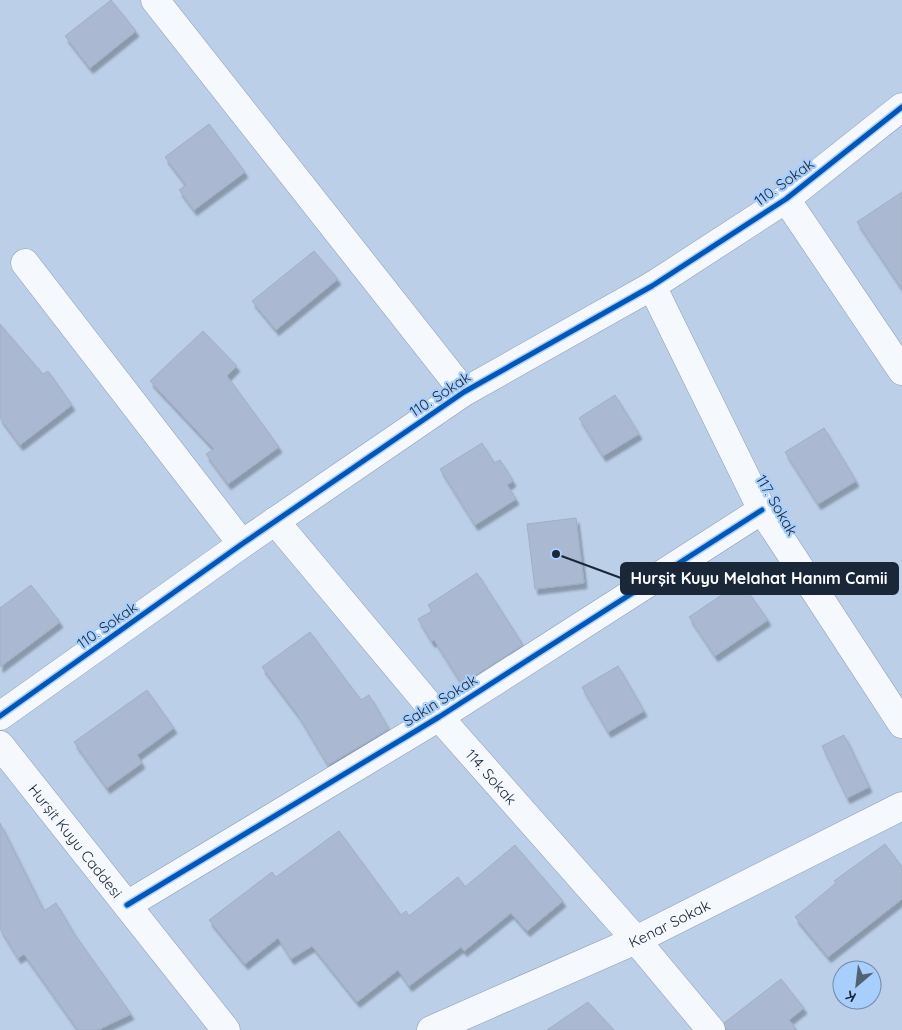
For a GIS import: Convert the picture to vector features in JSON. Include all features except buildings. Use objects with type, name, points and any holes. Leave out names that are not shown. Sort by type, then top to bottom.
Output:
[{"type":"street","points":[[155,0],[464,392]]},
{"type":"street","name":"110. Sokak","points":[[0,716],[242,544],[464,392],[652,286],[786,199],[902,107]]},
{"type":"street","points":[[786,199],[902,371]]},
{"type":"street","points":[[26,263],[242,544]]},
{"type":"street","name":"117. Sokak","points":[[652,286],[762,510],[902,724]]},
{"type":"street","name":"Sakin Sokak","points":[[127,905],[439,717],[762,510]]},
{"type":"street","name":"114. Sokak","points":[[275,521],[439,717],[636,940],[712,1030]]},
{"type":"street","name":"Hurşit Kuyu Caddesi","points":[[0,745],[226,1030]]},
{"type":"street","name":"Kenar Sokak","points":[[432,1030],[636,940],[900,812]]},
{"type":"cycle path","points":[[0,716],[242,544],[464,392],[652,286],[786,199],[902,107]]},
{"type":"cycle path","points":[[127,905],[439,717],[762,510]]},
{"type":"place","name":"Hurşit Kuyu Melahat Hanım Camii","points":[[556,554]]}]
